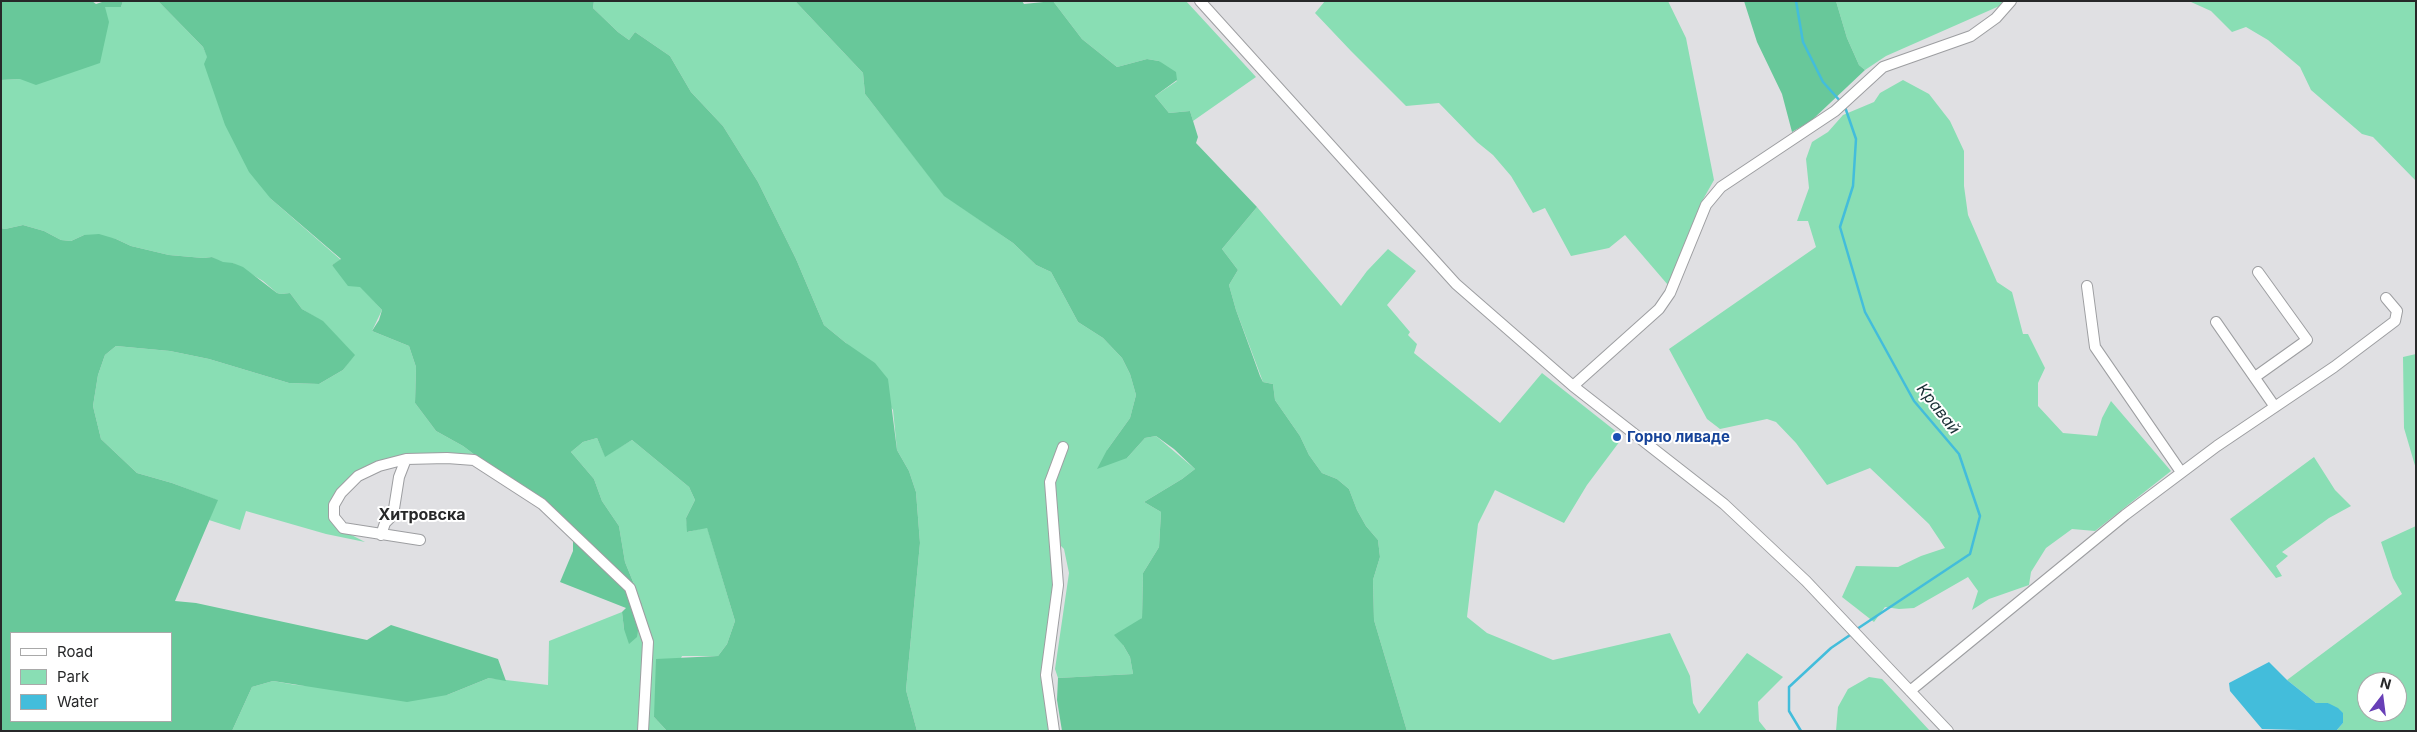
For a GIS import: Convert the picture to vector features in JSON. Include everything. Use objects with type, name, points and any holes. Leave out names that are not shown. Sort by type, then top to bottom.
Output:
[{"type":"street","points":[[1200,1],[1456,284],[1573,386],[1724,504],[1806,582],[1948,731]]},
{"type":"street","points":[[1573,386],[1659,309],[1670,293],[1706,205],[1721,187],[1835,111],[1883,67],[1971,36],[1996,18],[2011,1]]},
{"type":"street","points":[[2255,378],[2307,340],[2258,272]]},
{"type":"street","points":[[2088,286],[2095,347],[2181,472]]},
{"type":"street","points":[[1910,691],[1981,635],[2047,577],[2181,472],[2334,367],[2395,321],[2397,311],[2386,298]]},
{"type":"street","points":[[2216,322],[2275,407]]},
{"type":"street","points":[[1054,731],[1046,675],[1058,586],[1050,482],[1064,447]]},
{"type":"street","points":[[420,540],[344,528],[334,517],[334,505],[341,493],[358,476],[379,466],[406,460],[447,458],[474,460],[542,504],[630,588],[648,642],[643,731]]},
{"type":"street","points":[[381,535],[385,523],[393,515],[399,477],[406,460]]},
{"type":"green space","points":[[1,1],[92,1],[96,4],[105,1],[123,1],[121,7],[105,7],[109,22],[100,63],[36,85],[20,79],[1,80]]},
{"type":"green space","points":[[123,1],[158,1],[203,47],[271,199],[341,260],[332,265],[360,286],[382,310],[372,331],[409,346],[416,367],[415,403],[436,431],[463,446],[487,464],[423,457],[391,462],[355,479],[333,516],[334,526],[365,542],[326,534],[246,511],[240,530],[209,520],[217,500],[172,483],[137,473],[101,439],[93,406],[98,375],[105,355],[116,346],[170,351],[209,359],[289,383],[319,384],[343,370],[354,355],[323,322],[302,309],[290,293],[277,293],[263,281],[233,263],[223,263],[212,257],[169,255],[131,246],[116,239],[84,235],[71,241],[61,240],[44,231],[23,225],[5,229],[1,228],[1,80],[20,79],[104,7],[121,7]]},
{"type":"green space","points":[[158,1],[594,1],[593,8],[629,40],[635,32],[670,56],[691,92],[723,126],[758,182],[796,259],[824,325],[875,363],[888,379],[897,450],[909,471],[916,492],[920,543],[906,690],[917,731],[667,731],[654,717],[656,659],[718,656],[727,644],[735,621],[707,528],[687,532],[686,518],[695,500],[689,487],[632,440],[605,457],[597,438],[583,442],[571,452],[594,479],[602,501],[619,526],[625,562],[642,604],[637,637],[629,644],[624,629],[622,612],[626,608],[560,582],[573,551],[573,537],[487,464],[463,446],[436,431],[415,403],[416,367],[409,346],[372,331],[379,320],[382,310],[360,287],[348,286],[332,265],[341,259],[271,199],[249,172],[225,125],[204,64],[207,57],[203,47]]},
{"type":"green space","points":[[594,1],[795,1],[863,73],[865,94],[944,195],[1013,243],[1036,265],[1051,272],[1078,322],[1103,338],[1122,358],[1130,374],[1136,395],[1130,418],[1107,450],[1127,458],[1145,438],[1156,436],[1195,469],[1144,502],[1161,512],[1159,547],[1143,573],[1142,618],[1123,645],[1130,657],[1133,674],[1058,678],[1055,669],[1069,573],[1064,549],[1060,545],[1058,546],[1063,585],[1050,674],[1055,731],[917,731],[906,690],[920,543],[916,492],[909,471],[897,450],[893,410],[846,343],[824,325],[796,259],[758,182],[723,126],[691,92],[670,56],[635,32],[629,40],[593,8]]},
{"type":"green space","points":[[795,1],[1022,1],[1024,4],[1053,1],[1082,39],[1117,67],[1147,59],[1159,61],[1176,72],[1177,80],[1155,96],[1169,113],[1190,111],[1198,137],[1196,143],[1257,207],[1222,249],[1238,270],[1229,285],[1260,376],[1263,382],[1273,384],[1275,400],[1300,436],[1309,455],[1322,473],[1337,479],[1349,489],[1366,526],[1378,540],[1380,557],[1373,580],[1374,620],[1407,731],[1062,731],[1057,700],[1058,678],[1133,674],[1130,657],[1114,635],[1142,618],[1143,573],[1159,547],[1161,512],[1144,502],[1195,469],[1174,449],[1156,436],[1145,438],[1127,458],[1097,469],[1107,450],[1130,418],[1136,395],[1130,374],[1122,358],[1103,338],[1078,322],[1051,272],[1036,265],[1013,243],[944,196],[865,94],[863,73]]},
{"type":"green space","points":[[1053,1],[1186,1],[1256,77],[1193,121],[1190,111],[1169,113],[1155,96],[1177,81],[1159,61],[1147,59],[1117,67],[1082,39]]},
{"type":"green space","points":[[1325,1],[1668,1],[1686,38],[1714,180],[1701,203],[1668,285],[1625,235],[1609,248],[1571,256],[1545,208],[1533,213],[1511,176],[1493,155],[1477,142],[1439,103],[1406,106],[1351,51],[1315,13]]},
{"type":"green space","points":[[1744,1],[1836,1],[1847,38],[1859,65],[1865,70],[1811,121],[1792,132],[1782,94],[1757,42]]},
{"type":"green space","points":[[1836,1],[2005,1],[2004,4],[1886,56],[1865,70],[1859,65],[1847,38]]},
{"type":"green space","points":[[2416,1],[2416,181],[2373,137],[2362,134],[2311,90],[2300,67],[2268,40],[2246,27],[2232,32],[2211,11],[2191,2]]},
{"type":"green space","points":[[1903,80],[1929,94],[1950,121],[1964,151],[1964,186],[1968,215],[1997,282],[2012,292],[2023,334],[2028,334],[2045,368],[2038,383],[2038,406],[2063,433],[2097,436],[2102,418],[2111,401],[2171,471],[2095,531],[2072,529],[2046,548],[2031,572],[2029,585],[1989,599],[1972,610],[1978,591],[1968,577],[1914,608],[1899,609],[1885,607],[1874,622],[1842,597],[1856,566],[1898,567],[1921,556],[1945,548],[1929,524],[1870,468],[1827,485],[1796,443],[1776,422],[1767,419],[1720,429],[1707,419],[1669,349],[1816,247],[1808,221],[1797,221],[1809,188],[1806,159],[1812,142],[1828,132],[1843,115],[1874,102],[1880,93]]},
{"type":"green space","points":[[1257,207],[1341,306],[1367,271],[1388,249],[1416,271],[1387,305],[1410,332],[1408,335],[1417,344],[1414,353],[1500,423],[1542,373],[1623,437],[1587,485],[1564,523],[1495,490],[1478,524],[1467,617],[1487,633],[1553,660],[1670,633],[1690,676],[1693,703],[1699,714],[1747,653],[1783,677],[1758,702],[1759,721],[1767,731],[1407,731],[1374,620],[1373,580],[1380,557],[1378,540],[1366,526],[1349,489],[1337,479],[1322,473],[1309,455],[1300,436],[1275,400],[1273,384],[1263,382],[1236,310],[1229,285],[1238,270],[1222,249]]},
{"type":"green space","points":[[23,225],[44,231],[61,240],[71,241],[84,235],[99,234],[131,246],[169,255],[212,257],[223,262],[233,263],[243,267],[277,293],[290,293],[302,309],[323,321],[355,355],[343,370],[319,384],[289,383],[209,359],[170,351],[116,346],[105,355],[98,375],[93,406],[101,439],[137,473],[172,483],[218,500],[175,601],[196,603],[367,640],[391,625],[498,659],[506,681],[489,678],[447,695],[407,702],[273,681],[252,687],[232,731],[1,731],[1,228],[5,229]]},
{"type":"green space","points":[[2416,354],[2416,469],[2404,428],[2403,357]]},
{"type":"green space","points":[[597,438],[605,456],[632,440],[689,487],[695,500],[686,518],[688,532],[707,527],[735,621],[727,644],[718,656],[682,656],[654,717],[667,731],[644,731],[643,691],[639,695],[639,731],[232,731],[252,687],[273,681],[296,685],[447,695],[489,678],[548,685],[549,641],[622,612],[624,629],[642,604],[625,562],[619,526],[602,501],[594,479],[571,452],[583,442]]},
{"type":"green space","points":[[2314,457],[2335,490],[2351,506],[2329,518],[2282,552],[2288,556],[2276,566],[2282,576],[2276,578],[2230,519]]},
{"type":"green space","points":[[2416,526],[2416,731],[2336,731],[2343,723],[2328,703],[2316,703],[2287,680],[2402,594],[2393,578],[2381,542]]},
{"type":"green space","points":[[1869,677],[1882,679],[1930,731],[1836,731],[1838,707],[1848,689]]},
{"type":"water","points":[[2269,662],[2287,680],[2316,703],[2328,703],[2343,713],[2343,723],[2336,731],[2262,729],[2230,691],[2229,683]]},
{"type":"waterway","name":"Кравай","points":[[1796,1],[1803,42],[1823,82],[1841,102]]},
{"type":"waterway","name":"Кравай","points":[[1845,107],[1856,139],[1853,186],[1840,227],[1865,312],[1914,401],[1959,454],[1980,516],[1970,554],[1857,629]]},
{"type":"waterway","name":"Кравай","points":[[1801,731],[1789,711],[1789,687],[1831,648],[1853,633]]},
{"type":"place","name":"Горно ливаде","points":[[1617,437]]},
{"type":"district","name":"Хитровска","points":[[422,515]]}]
